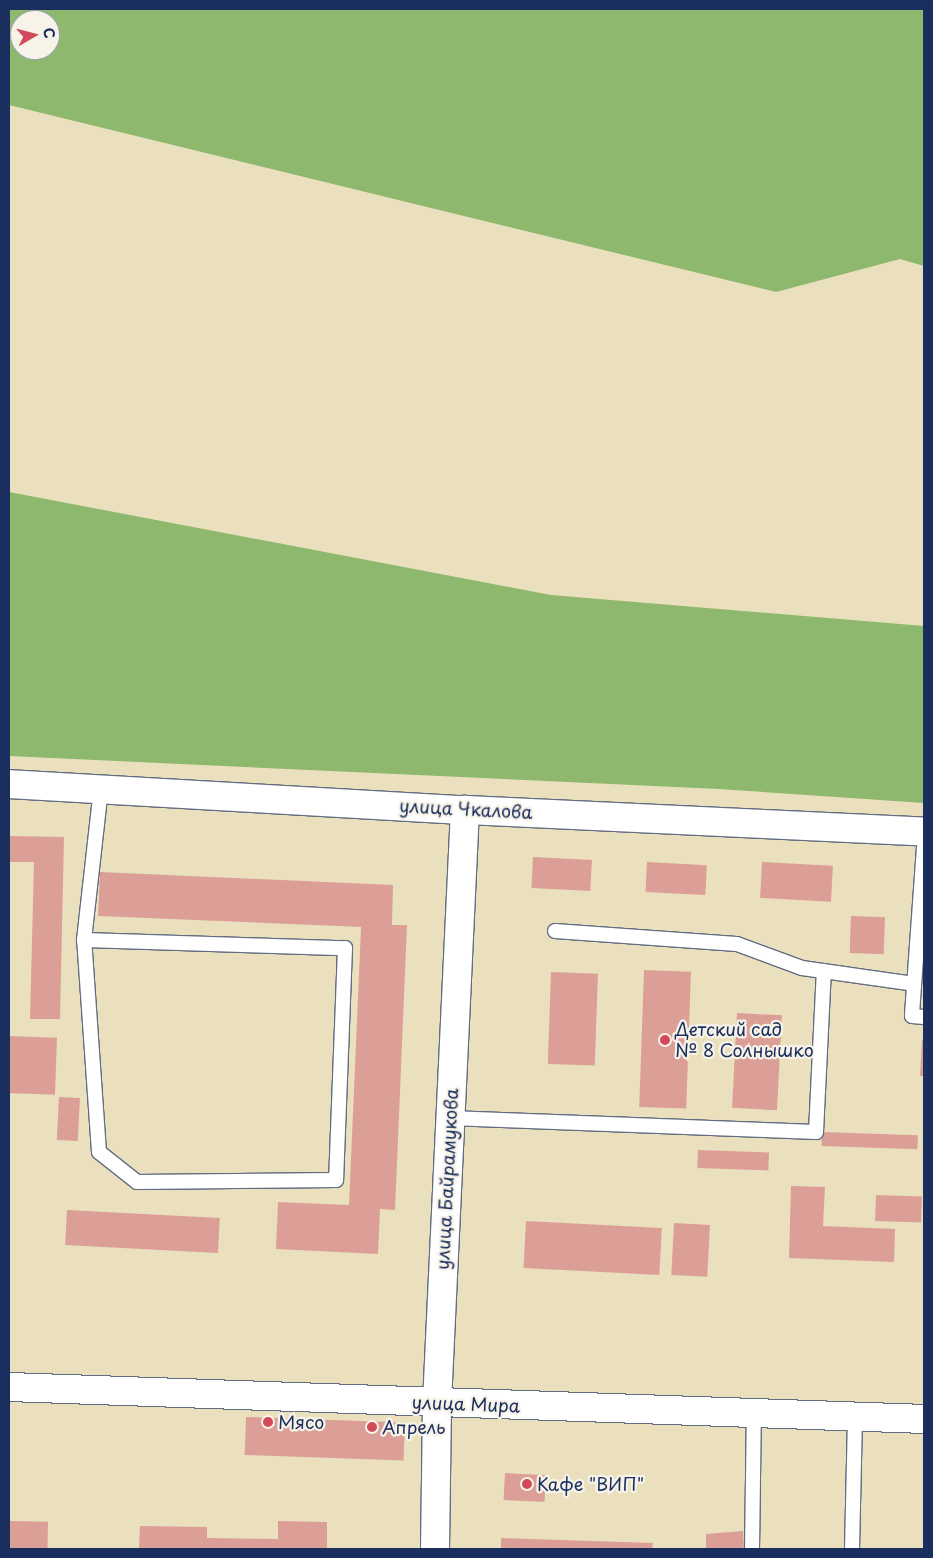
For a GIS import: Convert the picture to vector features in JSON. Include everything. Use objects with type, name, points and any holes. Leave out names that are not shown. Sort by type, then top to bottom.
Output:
[{"type":"street","name":"улица Чкалова","points":[[9,784],[465,810],[924,832]]},
{"type":"street","name":"улица Байрамукова","points":[[435,1549],[437,1403],[465,810]]},
{"type":"street","name":"улица Мира","points":[[9,1387],[924,1419]]},
{"type":"lane","points":[[84,940],[345,948],[336,1180],[137,1182],[99,1152],[84,940],[101,789]]},
{"type":"lane","points":[[924,847],[912,1016],[924,1017]]},
{"type":"lane","points":[[555,931],[737,944],[802,968],[914,984]]},
{"type":"lane","points":[[450,1118],[816,1132],[824,971]]},
{"type":"lane","points":[[752,1549],[754,1414]]},
{"type":"lane","points":[[852,1549],[855,1416]]},
{"type":"green space","points":[[9,9],[924,9],[924,266],[900,259],[776,292],[9,105]]},
{"type":"green space","points":[[9,492],[551,595],[924,626],[924,803],[719,789],[9,756]]},
{"type":"building","points":[[9,836],[64,837],[60,1019],[30,1019],[34,862],[9,862]]},
{"type":"building","points":[[533,857],[592,860],[590,891],[531,888]]},
{"type":"building","points":[[647,862],[707,865],[705,895],[645,892]]},
{"type":"building","points":[[762,862],[833,866],[831,902],[760,898]]},
{"type":"building","points":[[100,872],[393,885],[392,925],[407,925],[395,1210],[380,1209],[378,1254],[276,1249],[278,1202],[349,1205],[361,927],[98,916]]},
{"type":"building","points":[[851,916],[885,917],[884,954],[850,953]]},
{"type":"building","name":"Детский сад № 8 Солнышко","points":[[644,970],[691,972],[686,1109],[639,1107]]},
{"type":"building","points":[[551,972],[598,974],[595,1066],[548,1064]]},
{"type":"building","points":[[737,1013],[782,1015],[777,1110],[732,1108]]},
{"type":"building","points":[[9,1036],[57,1038],[55,1095],[9,1093]]},
{"type":"building","points":[[922,1040],[924,1040],[924,1076],[920,1076]]},
{"type":"building","points":[[59,1097],[80,1098],[78,1141],[57,1140]]},
{"type":"building","points":[[822,1132],[918,1135],[917,1149],[822,1146]]},
{"type":"building","points":[[698,1150],[769,1152],[768,1170],[697,1168]]},
{"type":"building","points":[[791,1186],[825,1187],[823,1226],[895,1229],[894,1262],[789,1258]]},
{"type":"building","points":[[876,1195],[922,1197],[921,1223],[875,1221]]},
{"type":"building","points":[[67,1210],[220,1218],[218,1253],[65,1245]]},
{"type":"building","points":[[526,1221],[662,1228],[659,1275],[524,1268]]},
{"type":"building","points":[[674,1223],[710,1225],[707,1277],[671,1275]]},
{"type":"building","points":[[246,1417],[405,1423],[404,1461],[245,1455]]},
{"type":"building","points":[[505,1473],[546,1475],[545,1502],[504,1500]]},
{"type":"building","points":[[9,1521],[48,1522],[48,1549],[9,1549]]},
{"type":"building","points":[[278,1521],[327,1522],[327,1549],[139,1549],[140,1526],[207,1527],[207,1538],[278,1539]]},
{"type":"building","points":[[743,1531],[744,1549],[706,1549],[706,1534]]},
{"type":"building","points":[[501,1538],[653,1543],[652,1549],[501,1549]]},
{"type":"place","name":"Детский сад № 8 Солнышко","points":[[665,1040]]},
{"type":"place","name":"Мясо","points":[[268,1422]]},
{"type":"place","name":"Апрель","points":[[372,1427]]},
{"type":"place","name":"Кафе \"ВИП\"","points":[[527,1484]]}]
